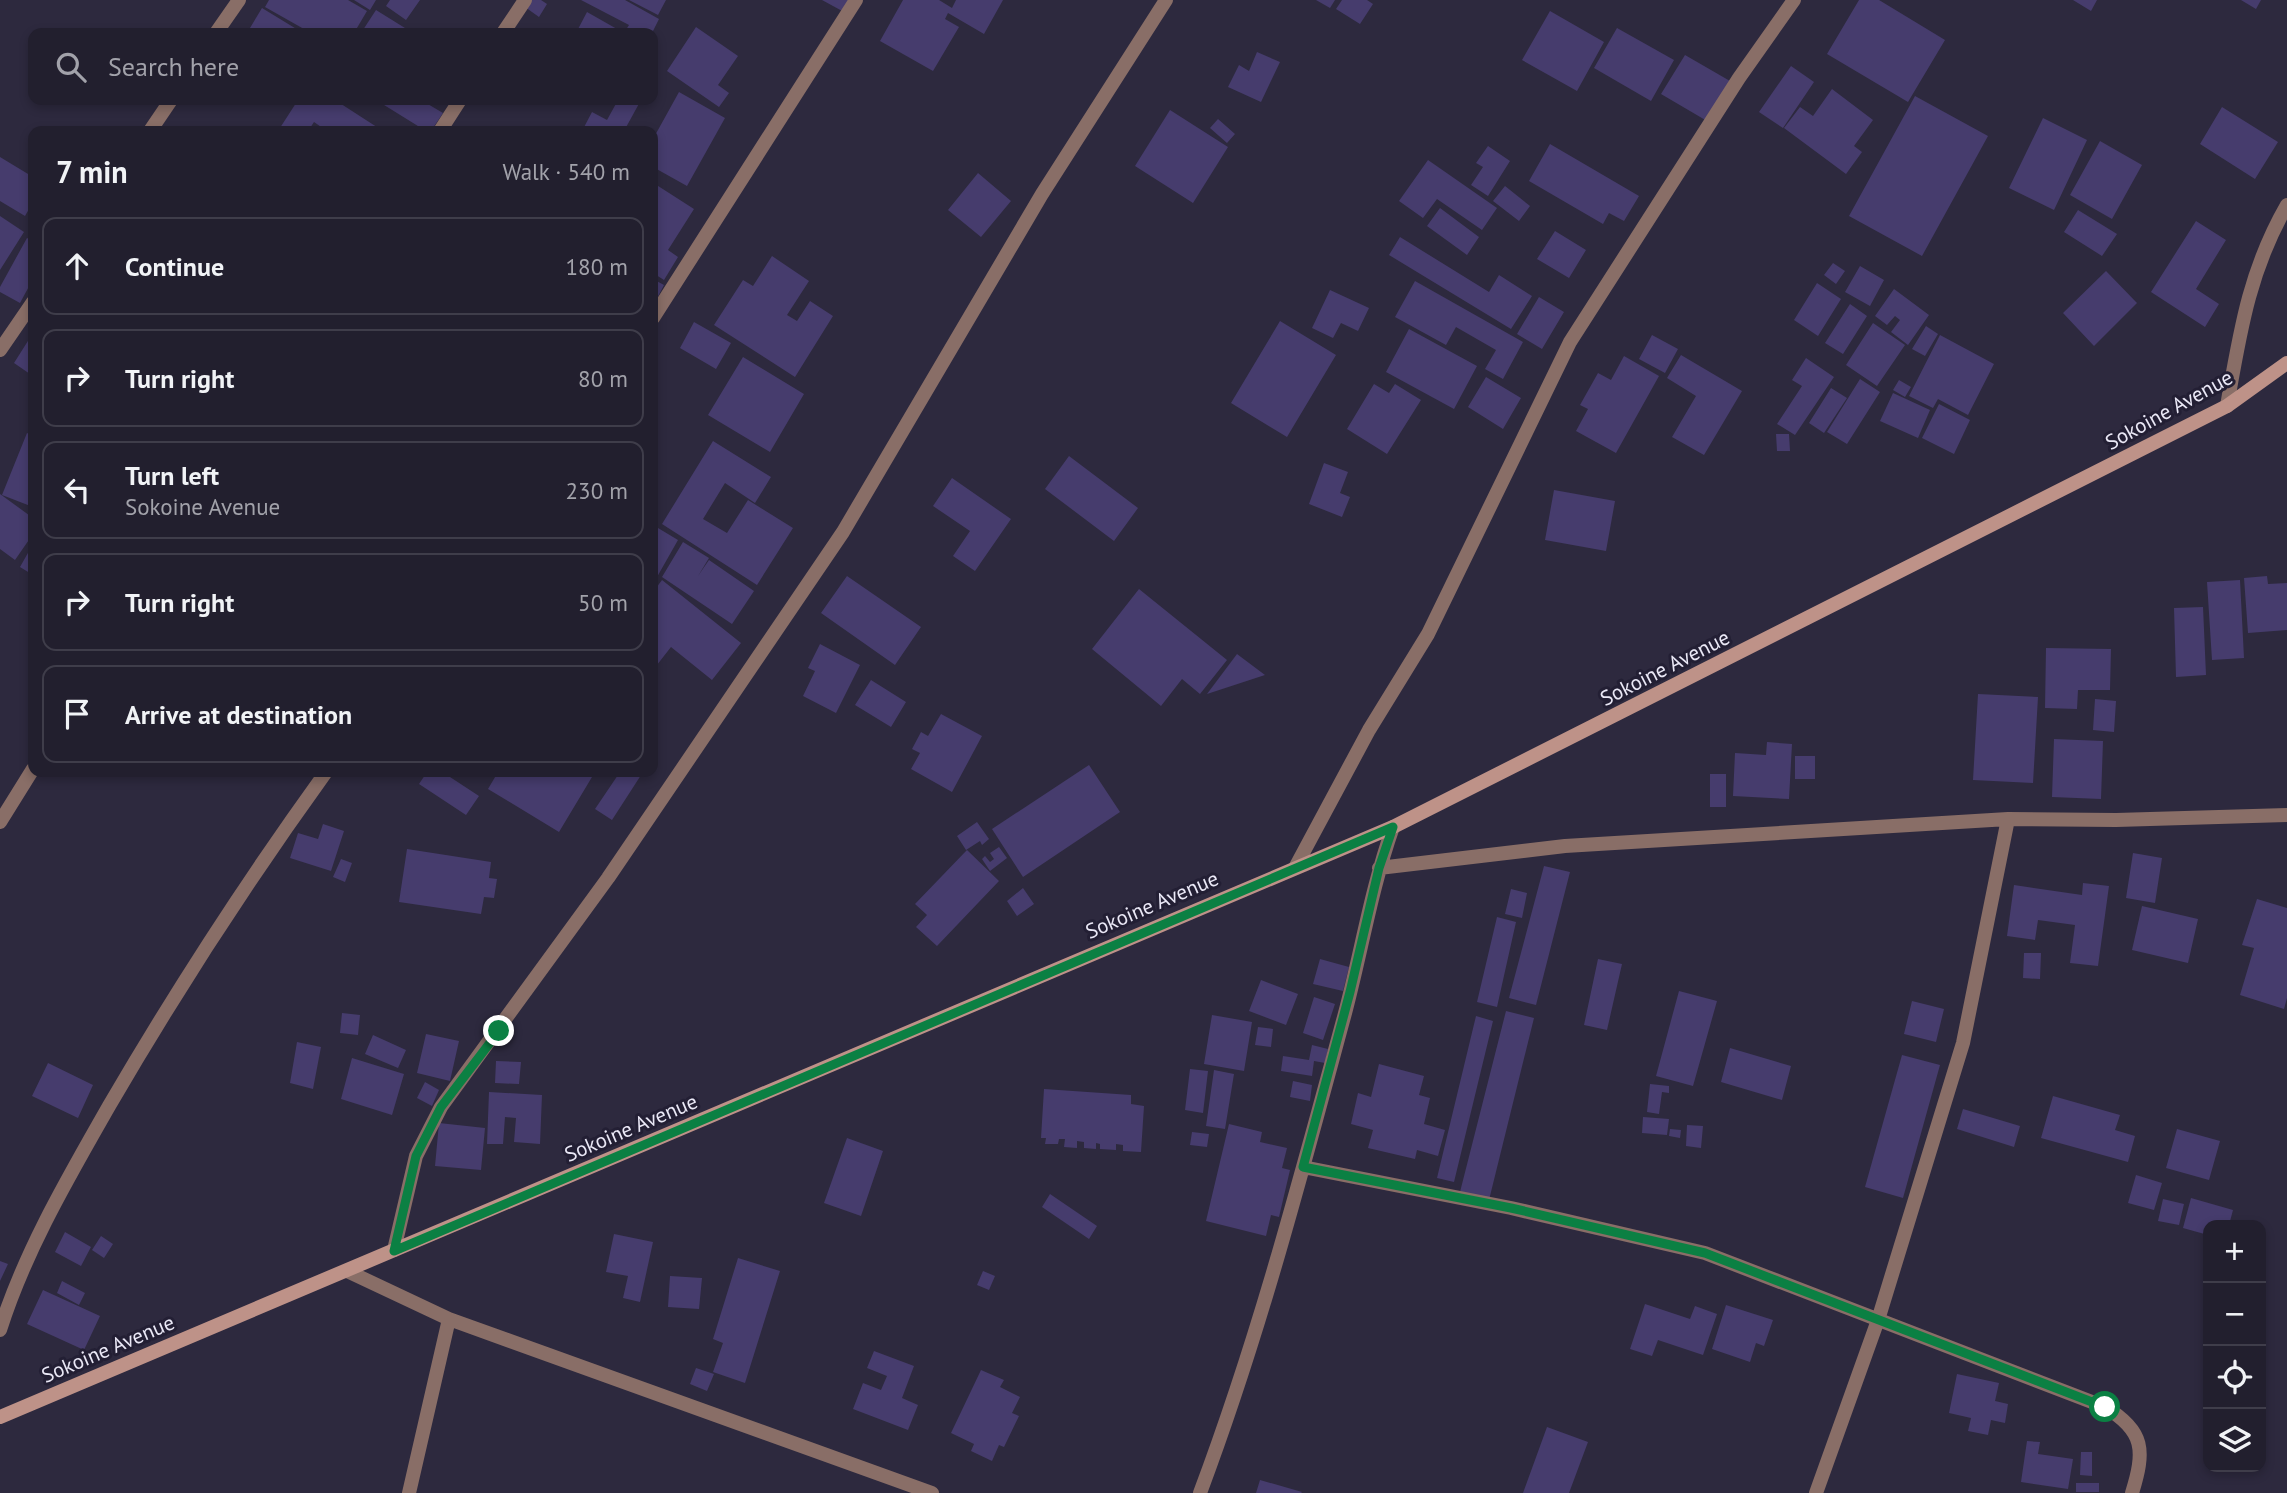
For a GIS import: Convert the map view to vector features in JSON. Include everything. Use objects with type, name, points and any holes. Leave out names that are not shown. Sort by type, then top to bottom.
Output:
[{"type":"street","points":[[219,28],[239,0]]},
{"type":"street","points":[[506,28],[525,0]]},
{"type":"street","points":[[658,309],[856,0]]},
{"type":"street","points":[[394,1251],[416,1156],[441,1107],[499,1031],[646,822],[843,532],[1042,194],[1166,0]]},
{"type":"street","points":[[1296,866],[1369,730],[1428,634],[1570,342],[1739,78],[1794,0]]},
{"type":"street","points":[[153,126],[168,105]]},
{"type":"street","points":[[443,126],[457,105]]},
{"type":"street","points":[[2227,406],[2249,287],[2267,241],[2287,205]]},
{"type":"street","points":[[0,350],[28,309]]},
{"type":"street","name":"Sokoine Avenue","points":[[0,1417],[1393,827],[2227,406],[2287,363]]},
{"type":"street","points":[[0,822],[28,777]]},
{"type":"street","points":[[0,1330],[54,1202],[151,1034],[244,886],[322,777]]},
{"type":"street","points":[[1379,868],[1565,846],[2008,819],[2116,820],[2287,814]]},
{"type":"street","points":[[1816,1493],[1878,1320],[1963,1043],[2008,819]]},
{"type":"street","points":[[1200,1493],[1245,1371],[1350,992],[1379,868],[1393,827]]},
{"type":"street","points":[[1303,1167],[1511,1208],[1692,1250],[1786,1282],[2105,1407],[2125,1419],[2139,1438],[2140,1467],[2132,1493]]},
{"type":"street","points":[[347,1271],[449,1319],[932,1493]]},
{"type":"street","points":[[409,1493],[449,1319]]},
{"type":"building","points":[[269,0],[348,0],[367,11],[357,28],[302,28],[265,7]]},
{"type":"building","points":[[354,0],[376,0],[370,10]]},
{"type":"building","points":[[390,0],[420,0],[406,20],[386,6]]},
{"type":"building","points":[[530,0],[541,0],[547,4],[539,17],[525,7]]},
{"type":"building","points":[[581,0],[625,0],[659,19],[654,28],[627,28],[629,25]]},
{"type":"building","points":[[629,0],[666,0],[658,15]]},
{"type":"building","points":[[822,0],[851,0],[844,12]]},
{"type":"building","points":[[903,0],[939,0],[952,8],[956,0],[1003,0],[984,34],[948,13],[945,19],[959,27],[933,71],[880,41]]},
{"type":"building","points":[[1316,0],[1335,0],[1330,8]]},
{"type":"building","points":[[1342,0],[1367,0],[1373,4],[1360,24],[1336,9]]},
{"type":"building","points":[[1859,0],[1879,0],[1945,40],[1908,102],[1827,54]]},
{"type":"building","points":[[2073,0],[2097,0],[2091,11]]},
{"type":"building","points":[[2241,0],[2261,0],[2256,9]]},
{"type":"building","points":[[262,8],[295,28],[250,28]]},
{"type":"building","points":[[376,10],[405,28],[364,28]]},
{"type":"building","points":[[1550,11],[1604,42],[1577,91],[1522,60]]},
{"type":"building","points":[[587,12],[615,28],[579,28]]},
{"type":"building","points":[[696,27],[738,56],[718,85],[729,93],[719,107],[667,71]]},
{"type":"building","points":[[1617,28],[1674,60],[1651,101],[1594,68]]},
{"type":"building","points":[[1257,52],[1280,62],[1261,102],[1228,87],[1239,65],[1249,71]]},
{"type":"building","points":[[1685,55],[1730,81],[1707,121],[1661,94]]},
{"type":"building","points":[[1791,66],[1814,82],[1783,128],[1759,112]]},
{"type":"building","points":[[1832,89],[1873,120],[1854,146],[1862,152],[1846,174],[1784,128],[1800,107],[1813,116]]},
{"type":"building","points":[[679,92],[725,118],[687,186],[658,170],[658,130]]},
{"type":"building","points":[[1915,96],[1988,136],[1922,256],[1849,216]]},
{"type":"building","points":[[295,105],[343,105],[375,126],[320,126],[314,122],[311,126],[281,126]]},
{"type":"building","points":[[384,105],[429,105],[443,113],[434,126],[418,126]]},
{"type":"building","points":[[615,105],[638,105],[627,126],[585,126],[592,112],[607,120]]},
{"type":"building","points":[[2222,107],[2278,142],[2255,179],[2200,144]]},
{"type":"building","points":[[1170,110],[1228,147],[1193,203],[1135,166]]},
{"type":"building","points":[[2043,118],[2087,140],[2054,210],[2009,188]]},
{"type":"building","points":[[1218,119],[1235,134],[1227,143],[1210,128]]},
{"type":"building","points":[[2100,141],[2142,165],[2112,219],[2070,195]]},
{"type":"building","points":[[1550,144],[1639,196],[1624,221],[1609,213],[1603,224],[1529,181]]},
{"type":"building","points":[[1488,146],[1510,161],[1488,196],[1471,185],[1483,167],[1476,163]]},
{"type":"building","points":[[0,157],[28,174],[28,211],[25,216],[0,201]]},
{"type":"building","points":[[1428,160],[1497,208],[1482,230],[1437,199],[1423,218],[1399,201]]},
{"type":"building","points":[[978,173],[1011,201],[981,237],[948,210]]},
{"type":"building","points":[[658,186],[694,209],[668,250],[678,257],[664,280],[658,276]]},
{"type":"building","points":[[1505,186],[1530,206],[1519,221],[1493,201]]},
{"type":"building","points":[[1440,208],[1479,237],[1467,255],[1427,226]]},
{"type":"building","points":[[2078,210],[2117,234],[2102,256],[2064,232]]},
{"type":"building","points":[[0,216],[24,232],[0,270]]},
{"type":"building","points":[[2196,221],[2226,240],[2196,289],[2219,304],[2205,327],[2151,292]]},
{"type":"building","points":[[1555,231],[1586,250],[1569,278],[1537,259]]},
{"type":"building","points":[[1400,237],[1489,292],[1499,275],[1532,296],[1511,329],[1389,255]]},
{"type":"building","points":[[28,238],[28,288],[20,303],[0,292],[0,287]]},
{"type":"building","points":[[772,256],[809,281],[787,315],[797,321],[810,301],[833,316],[795,377],[714,325],[743,280],[753,286]]},
{"type":"building","points":[[1833,263],[1845,271],[1836,284],[1824,275]]},
{"type":"building","points":[[1860,266],[1884,280],[1870,306],[1845,292]]},
{"type":"building","points":[[2106,271],[2137,303],[2094,346],[2063,313]]},
{"type":"building","points":[[1415,281],[1523,342],[1503,379],[1485,369],[1496,350],[1456,327],[1446,345],[1395,317]]},
{"type":"building","points":[[658,282],[664,285],[658,296]]},
{"type":"building","points":[[1817,283],[1841,299],[1818,336],[1794,320]]},
{"type":"building","points":[[1894,289],[1929,315],[1908,345],[1891,332],[1900,320],[1895,316],[1887,325],[1875,316]]},
{"type":"building","points":[[1330,290],[1369,308],[1358,331],[1341,323],[1333,338],[1312,328]]},
{"type":"building","points":[[1539,297],[1564,312],[1542,349],[1517,334]]},
{"type":"building","points":[[1850,304],[1867,316],[1843,354],[1825,343]]},
{"type":"building","points":[[1280,321],[1336,355],[1287,437],[1231,403]]},
{"type":"building","points":[[694,322],[731,343],[716,369],[680,348]]},
{"type":"building","points":[[1873,323],[1905,345],[1877,386],[1846,365]]},
{"type":"building","points":[[1926,326],[1938,334],[1925,356],[1912,349]]},
{"type":"building","points":[[1409,329],[1477,366],[1454,409],[1386,372]]},
{"type":"building","points":[[1652,335],[1678,349],[1665,373],[1639,359]]},
{"type":"building","points":[[1940,335],[1994,364],[1968,415],[1938,399],[1933,408],[1909,396]]},
{"type":"building","points":[[28,341],[28,373],[14,363]]},
{"type":"building","points":[[1681,355],[1742,391],[1704,455],[1672,437],[1696,396],[1667,378]]},
{"type":"building","points":[[1624,356],[1659,376],[1616,453],[1576,431],[1588,409],[1580,405],[1598,373],[1611,380]]},
{"type":"building","points":[[743,357],[804,394],[770,452],[708,415]]},
{"type":"building","points":[[1806,358],[1834,377],[1795,435],[1777,424],[1802,386],[1792,380]]},
{"type":"building","points":[[1486,377],[1521,398],[1503,429],[1468,407]]},
{"type":"building","points":[[1860,379],[1880,392],[1847,444],[1827,432]]},
{"type":"building","points":[[1899,380],[1911,387],[1905,397],[1893,390]]},
{"type":"building","points":[[1374,384],[1389,393],[1395,384],[1421,400],[1387,454],[1347,429]]},
{"type":"building","points":[[1831,388],[1847,398],[1824,433],[1809,423]]},
{"type":"building","points":[[1893,393],[1930,410],[1918,438],[1880,421]]},
{"type":"building","points":[[1939,404],[1970,420],[1954,454],[1922,438]]},
{"type":"building","points":[[27,433],[28,505],[2,495]]},
{"type":"building","points":[[1776,434],[1789,434],[1790,451],[1777,451]]},
{"type":"building","points":[[713,441],[771,477],[755,503],[725,483],[703,519],[727,533],[748,500],[793,528],[757,585],[662,524]]},
{"type":"building","points":[[1069,456],[1138,508],[1114,541],[1045,489]]},
{"type":"building","points":[[1324,463],[1348,472],[1340,493],[1350,497],[1342,517],[1309,504]]},
{"type":"building","points":[[952,478],[1011,519],[975,571],[953,556],[970,531],[933,506]]},
{"type":"building","points":[[1554,490],[1615,501],[1606,551],[1545,540]]},
{"type":"building","points":[[0,494],[28,514],[28,541],[15,560],[0,549]]},
{"type":"building","points":[[658,528],[678,540],[658,575]]},
{"type":"building","points":[[683,542],[709,558],[698,576],[709,560],[754,591],[732,624],[662,577]]},
{"type":"building","points":[[28,553],[28,572],[20,567]]},
{"type":"building","points":[[847,576],[921,627],[895,665],[821,613]]},
{"type":"building","points":[[2267,576],[2268,584],[2287,583],[2287,630],[2248,633],[2244,578]]},
{"type":"building","points":[[662,580],[741,643],[712,680],[671,647],[658,664],[658,585]]},
{"type":"building","points":[[2240,580],[2244,658],[2212,660],[2207,582]]},
{"type":"building","points":[[1139,589],[1227,660],[1200,694],[1182,679],[1161,706],[1092,649]]},
{"type":"building","points":[[2203,607],[2206,675],[2176,677],[2174,608]]},
{"type":"building","points":[[820,644],[860,665],[836,713],[803,696],[815,671],[808,668]]},
{"type":"building","points":[[2046,648],[2111,649],[2110,690],[2078,690],[2077,709],[2045,708]]},
{"type":"building","points":[[1237,654],[1265,675],[1207,694]]},
{"type":"building","points":[[871,680],[906,702],[891,727],[855,705]]},
{"type":"building","points":[[1978,694],[2038,697],[2033,783],[1973,780]]},
{"type":"building","points":[[2095,699],[2116,701],[2114,732],[2093,730]]},
{"type":"building","points":[[941,714],[982,736],[952,792],[911,769],[920,753],[912,749],[921,732],[928,736]]},
{"type":"building","points":[[2054,739],[2103,741],[2101,799],[2052,797]]},
{"type":"building","points":[[1767,742],[1792,744],[1789,799],[1733,796],[1735,753],[1766,755]]},
{"type":"building","points":[[1795,756],[1815,756],[1815,779],[1795,779]]},
{"type":"building","points":[[1089,765],[1120,812],[1023,877],[992,829]]},
{"type":"building","points":[[1710,774],[1726,774],[1726,807],[1710,807]]},
{"type":"building","points":[[424,777],[450,777],[479,796],[466,815],[419,784]]},
{"type":"building","points":[[495,777],[592,777],[559,832],[488,789]]},
{"type":"building","points":[[617,777],[640,777],[612,820],[595,809]]},
{"type":"building","points":[[977,822],[989,839],[982,845],[980,841],[966,850],[957,836]]},
{"type":"building","points":[[323,824],[344,831],[331,871],[290,858],[298,833],[318,839]]},
{"type":"building","points":[[999,847],[1007,858],[990,871],[982,859],[985,856],[990,862],[994,859],[990,853]]},
{"type":"building","points":[[407,849],[491,862],[489,878],[497,879],[494,898],[484,897],[481,914],[399,902]]},
{"type":"building","points":[[967,850],[999,881],[937,946],[916,927],[927,915],[915,904]]},
{"type":"building","points":[[2133,853],[2162,858],[2155,903],[2126,898]]},
{"type":"building","points":[[341,859],[352,863],[345,882],[333,877]]},
{"type":"building","points":[[1544,866],[1570,872],[1536,1005],[1509,998]]},
{"type":"building","points":[[2083,883],[2109,886],[2098,966],[2070,963],[2075,925],[2038,920],[2035,940],[2007,936],[2014,885],[2082,895]]},
{"type":"building","points":[[1023,888],[1034,904],[1017,916],[1007,901]]},
{"type":"building","points":[[1511,889],[1527,893],[1522,918],[1505,914]]},
{"type":"building","points":[[2257,899],[2287,908],[2287,998],[2284,1009],[2240,995],[2254,948],[2242,945]]},
{"type":"building","points":[[2142,906],[2198,919],[2188,963],[2132,950]]},
{"type":"building","points":[[1497,917],[1516,922],[1497,1007],[1477,1002]]},
{"type":"building","points":[[2024,953],[2041,953],[2040,979],[2023,978]]},
{"type":"building","points":[[1320,959],[1349,967],[1343,991],[1313,984]]},
{"type":"building","points":[[1598,959],[1622,964],[1607,1030],[1584,1025]]},
{"type":"building","points":[[1261,980],[1298,994],[1286,1025],[1249,1011]]},
{"type":"building","points":[[1679,991],[1717,1001],[1693,1086],[1656,1076]]},
{"type":"building","points":[[1314,997],[1335,1004],[1323,1040],[1303,1033]]},
{"type":"building","points":[[1912,1001],[1944,1009],[1936,1042],[1904,1034]]},
{"type":"building","points":[[1506,1011],[1534,1018],[1489,1200],[1460,1192]]},
{"type":"building","points":[[342,1013],[360,1015],[358,1035],[340,1033]]},
{"type":"building","points":[[1212,1015],[1252,1022],[1244,1071],[1204,1064]]},
{"type":"building","points":[[1476,1016],[1493,1021],[1454,1182],[1437,1178]]},
{"type":"building","points":[[1258,1027],[1273,1029],[1271,1047],[1255,1045]]},
{"type":"building","points":[[426,1034],[459,1041],[450,1081],[417,1073]]},
{"type":"building","points":[[373,1035],[406,1050],[398,1068],[365,1054]]},
{"type":"building","points":[[297,1042],[321,1047],[313,1089],[290,1083]]},
{"type":"building","points":[[1312,1045],[1328,1049],[1325,1063],[1314,1061],[1312,1076],[1281,1071],[1283,1056],[1309,1060]]},
{"type":"building","points":[[1730,1048],[1791,1066],[1782,1100],[1721,1082]]},
{"type":"building","points":[[1902,1055],[1940,1065],[1903,1198],[1865,1187]]},
{"type":"building","points":[[352,1058],[404,1074],[392,1115],[341,1099]]},
{"type":"building","points":[[496,1061],[521,1062],[519,1084],[495,1083]]},
{"type":"building","points":[[48,1063],[93,1085],[78,1118],[32,1096]]},
{"type":"building","points":[[1379,1064],[1424,1076],[1419,1095],[1430,1098],[1424,1124],[1445,1130],[1438,1156],[1417,1150],[1415,1159],[1368,1148],[1373,1130],[1351,1124],[1358,1093],[1371,1097]]},
{"type":"building","points":[[1190,1069],[1208,1071],[1203,1113],[1185,1110]]},
{"type":"building","points":[[1214,1070],[1234,1074],[1225,1129],[1206,1126]]},
{"type":"building","points":[[1293,1081],[1312,1085],[1310,1101],[1290,1097]]},
{"type":"building","points":[[425,1082],[439,1090],[432,1106],[417,1098]]},
{"type":"building","points":[[1650,1084],[1669,1086],[1669,1093],[1662,1092],[1659,1114],[1647,1112]]},
{"type":"building","points":[[1044,1089],[1131,1095],[1131,1104],[1144,1106],[1141,1152],[1123,1151],[1123,1145],[1116,1144],[1116,1150],[1100,1149],[1100,1144],[1096,1143],[1096,1149],[1084,1148],[1084,1142],[1077,1141],[1077,1148],[1064,1147],[1065,1139],[1059,1139],[1058,1144],[1045,1144],[1046,1138],[1041,1138]]},
{"type":"building","points":[[489,1092],[542,1095],[540,1144],[514,1142],[516,1118],[505,1117],[503,1144],[487,1144]]},
{"type":"building","points":[[2053,1096],[2120,1115],[2115,1130],[2135,1136],[2128,1162],[2041,1138]]},
{"type":"building","points":[[1963,1109],[2020,1126],[2014,1147],[1957,1129]]},
{"type":"building","points":[[1643,1117],[1669,1119],[1667,1135],[1642,1133]]},
{"type":"building","points":[[439,1123],[485,1128],[481,1170],[435,1166]]},
{"type":"building","points":[[1229,1124],[1262,1132],[1260,1142],[1287,1148],[1282,1168],[1290,1170],[1279,1217],[1271,1215],[1266,1236],[1206,1221]]},
{"type":"building","points":[[1687,1125],[1703,1126],[1701,1148],[1686,1146]]},
{"type":"building","points":[[1670,1129],[1681,1130],[1680,1138],[1669,1136]]},
{"type":"building","points":[[2177,1129],[2220,1141],[2209,1180],[2166,1168]]},
{"type":"building","points":[[1192,1132],[1209,1134],[1207,1147],[1190,1145]]},
{"type":"building","points":[[847,1138],[883,1151],[861,1216],[824,1203]]},
{"type":"building","points":[[2136,1175],[2162,1183],[2154,1210],[2128,1203]]},
{"type":"building","points":[[1050,1194],[1097,1226],[1089,1239],[1042,1207]]},
{"type":"building","points":[[2191,1198],[2233,1210],[2230,1220],[2203,1220],[2203,1234],[2183,1228]]},
{"type":"building","points":[[2163,1199],[2184,1204],[2179,1225],[2158,1221]]},
{"type":"building","points":[[65,1232],[91,1247],[81,1266],[55,1252]]},
{"type":"building","points":[[614,1234],[653,1242],[640,1302],[623,1298],[628,1276],[606,1272]]},
{"type":"building","points":[[101,1236],[113,1244],[104,1258],[92,1250]]},
{"type":"building","points":[[738,1258],[780,1271],[745,1383],[713,1372],[723,1343],[713,1339]]},
{"type":"building","points":[[0,1261],[8,1264],[0,1281]]},
{"type":"building","points":[[983,1271],[995,1276],[989,1290],[977,1285]]},
{"type":"building","points":[[670,1276],[702,1278],[699,1309],[668,1307]]},
{"type":"building","points":[[62,1281],[85,1293],[79,1305],[57,1293]]},
{"type":"building","points":[[43,1290],[100,1316],[84,1350],[27,1324]]},
{"type":"building","points":[[1645,1304],[1690,1319],[1695,1306],[1717,1314],[1703,1355],[1658,1340],[1652,1356],[1630,1349]]},
{"type":"building","points":[[1726,1305],[1773,1320],[1764,1346],[1756,1343],[1750,1362],[1712,1349]]},
{"type":"building","points":[[874,1351],[914,1366],[902,1398],[918,1405],[908,1430],[853,1409],[863,1383],[881,1390],[887,1376],[867,1368]]},
{"type":"building","points":[[696,1368],[714,1374],[707,1391],[690,1384]]},
{"type":"building","points":[[981,1370],[1004,1380],[1000,1387],[1020,1397],[1012,1413],[1019,1416],[1004,1447],[999,1445],[992,1461],[971,1451],[974,1444],[951,1433]]},
{"type":"building","points":[[1957,1374],[1999,1383],[1995,1401],[2008,1404],[2005,1423],[1991,1420],[1988,1435],[1968,1431],[1971,1418],[1949,1413]]},
{"type":"building","points":[[1547,1427],[1588,1442],[1569,1493],[1523,1493]]},
{"type":"building","points":[[2027,1441],[2040,1442],[2038,1454],[2073,1459],[2068,1489],[2021,1482]]},
{"type":"building","points":[[2081,1452],[2092,1452],[2092,1476],[2080,1475]]},
{"type":"building","points":[[1260,1480],[1302,1492],[1256,1493]]},
{"type":"building","points":[[2076,1483],[2099,1483],[2099,1492],[2076,1492]]},
{"type":"route","points":[[499,1031],[441,1107],[416,1156],[394,1251],[1393,827],[1379,868],[1350,992],[1303,1167],[1630,1233],[1705,1253],[2105,1407]]}]
